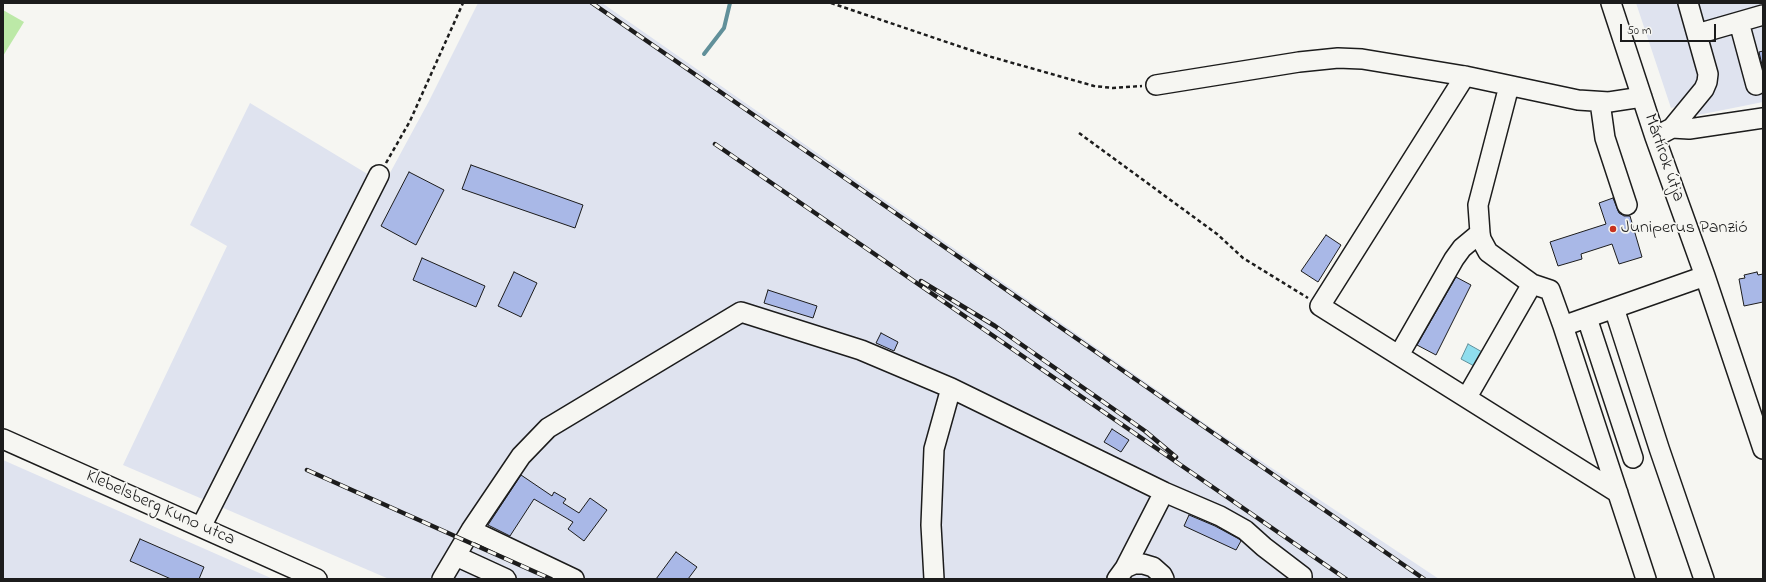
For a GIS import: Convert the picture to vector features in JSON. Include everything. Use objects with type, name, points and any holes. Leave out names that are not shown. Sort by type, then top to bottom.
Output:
[{"type":"street","name":"Mártírok útja","points":[[1611,3],[1655,137],[1705,276],[1763,449]]},
{"type":"street","points":[[1655,137],[1672,128],[1704,89],[1707,82],[1708,74],[1688,3]]},
{"type":"street","points":[[1697,34],[1763,15]]},
{"type":"street","points":[[1739,22],[1756,85]]},
{"type":"street","points":[[1156,85],[1299,62],[1338,58],[1362,59],[1465,76],[1578,100],[1600,102],[1642,97]]},
{"type":"street","points":[[1465,76],[1320,306],[1618,493]]},
{"type":"street","points":[[1509,86],[1478,205],[1480,239],[1488,252],[1532,284],[1550,290],[1646,579]]},
{"type":"street","points":[[1600,102],[1605,138],[1627,205]]},
{"type":"street","points":[[1672,128],[1689,129],[1763,118]]},
{"type":"street","points":[[201,527],[379,175]]},
{"type":"street","points":[[1400,355],[1454,259],[1462,248],[1480,233]]},
{"type":"street","points":[[1563,326],[1705,276]]},
{"type":"street","points":[[1467,397],[1532,284]]},
{"type":"street","points":[[1614,308],[1636,372],[1659,448],[1704,579]]},
{"type":"street","points":[[442,579],[471,530],[521,456],[548,428],[741,312],[861,350],[951,388],[1164,492],[1220,516],[1245,530],[1264,547],[1302,576],[1302,579]]},
{"type":"street","points":[[1587,318],[1609,381],[1633,458]]},
{"type":"street","points":[[1584,390],[1636,372]]},
{"type":"street","points":[[934,579],[931,525],[934,449],[951,388]]},
{"type":"street","name":"Klebelsberg Kuno utca","points":[[3,440],[201,527],[288,573],[318,579]]},
{"type":"street","points":[[1608,467],[1659,448]]},
{"type":"street","points":[[1121,573],[1164,492]]},
{"type":"street","points":[[471,530],[574,579]]},
{"type":"street","points":[[456,556],[506,579]]},
{"type":"street","points":[[1121,573],[1134,564],[1143,564],[1153,567],[1162,575],[1164,579]]},
{"type":"path","points":[[379,175],[410,121],[463,3]]},
{"type":"path","points":[[831,3],[988,56],[1094,86],[1113,88],[1156,85]]},
{"type":"path","points":[[1079,134],[1217,234],[1243,258],[1320,306]]},
{"type":"shaded area","points":[[478,3],[602,3],[1213,429],[1439,579],[389,579],[123,465],[227,246],[190,225],[250,103],[384,184],[429,101]]},
{"type":"shaded area","points":[[1636,3],[1763,3],[1763,102],[1698,115],[1679,106],[1671,108]]},
{"type":"shaded area","points":[[3,460],[273,579],[3,579]]},
{"type":"green space","points":[[3,10],[24,22],[3,56]]},
{"type":"water","points":[[1468,344],[1484,353],[1476,367],[1461,359]]},
{"type":"building","points":[[1763,51],[1763,69],[1759,52]]},
{"type":"building","points":[[471,165],[583,205],[575,228],[462,189]]},
{"type":"building","points":[[409,172],[444,190],[416,245],[381,226]]},
{"type":"building","name":"Juniperus Panzió","points":[[1613,198],[1619,213],[1624,216],[1630,216],[1642,257],[1619,264],[1612,244],[1581,254],[1582,259],[1558,266],[1550,242],[1606,224],[1599,203]]},
{"type":"building","points":[[1326,235],[1341,245],[1318,282],[1301,271]]},
{"type":"building","points":[[422,258],[485,286],[476,307],[413,280]]},
{"type":"building","points":[[514,272],[537,283],[521,317],[498,306]]},
{"type":"building","points":[[1757,272],[1758,275],[1763,274],[1763,302],[1744,306],[1739,279],[1745,278],[1744,275]]},
{"type":"building","points":[[1456,277],[1471,285],[1436,355],[1417,345]]},
{"type":"building","points":[[768,290],[817,306],[813,318],[764,303]]},
{"type":"building","points":[[881,333],[898,342],[894,351],[876,343]]},
{"type":"building","points":[[1112,429],[1129,440],[1121,452],[1104,442]]},
{"type":"building","points":[[521,475],[552,496],[554,492],[566,499],[563,503],[579,513],[590,498],[607,510],[584,541],[568,529],[573,522],[534,499],[510,536],[488,525]]},
{"type":"building","points":[[1189,515],[1215,526],[1239,539],[1241,541],[1236,550],[1184,526]]},
{"type":"building","points":[[140,539],[204,567],[199,579],[171,579],[130,561]]},
{"type":"building","points":[[676,552],[697,567],[688,579],[656,579]]},
{"type":"waterway","points":[[704,54],[724,28],[730,3]]},
{"type":"railway","points":[[592,3],[1424,579]]},
{"type":"railway","points":[[715,144],[1346,579]]},
{"type":"railway","points":[[921,281],[995,326],[1145,431],[1176,457]]},
{"type":"railway","points":[[307,470],[551,579]]},
{"type":"place","name":"Juniperus Panzió","points":[[1613,229]]}]
